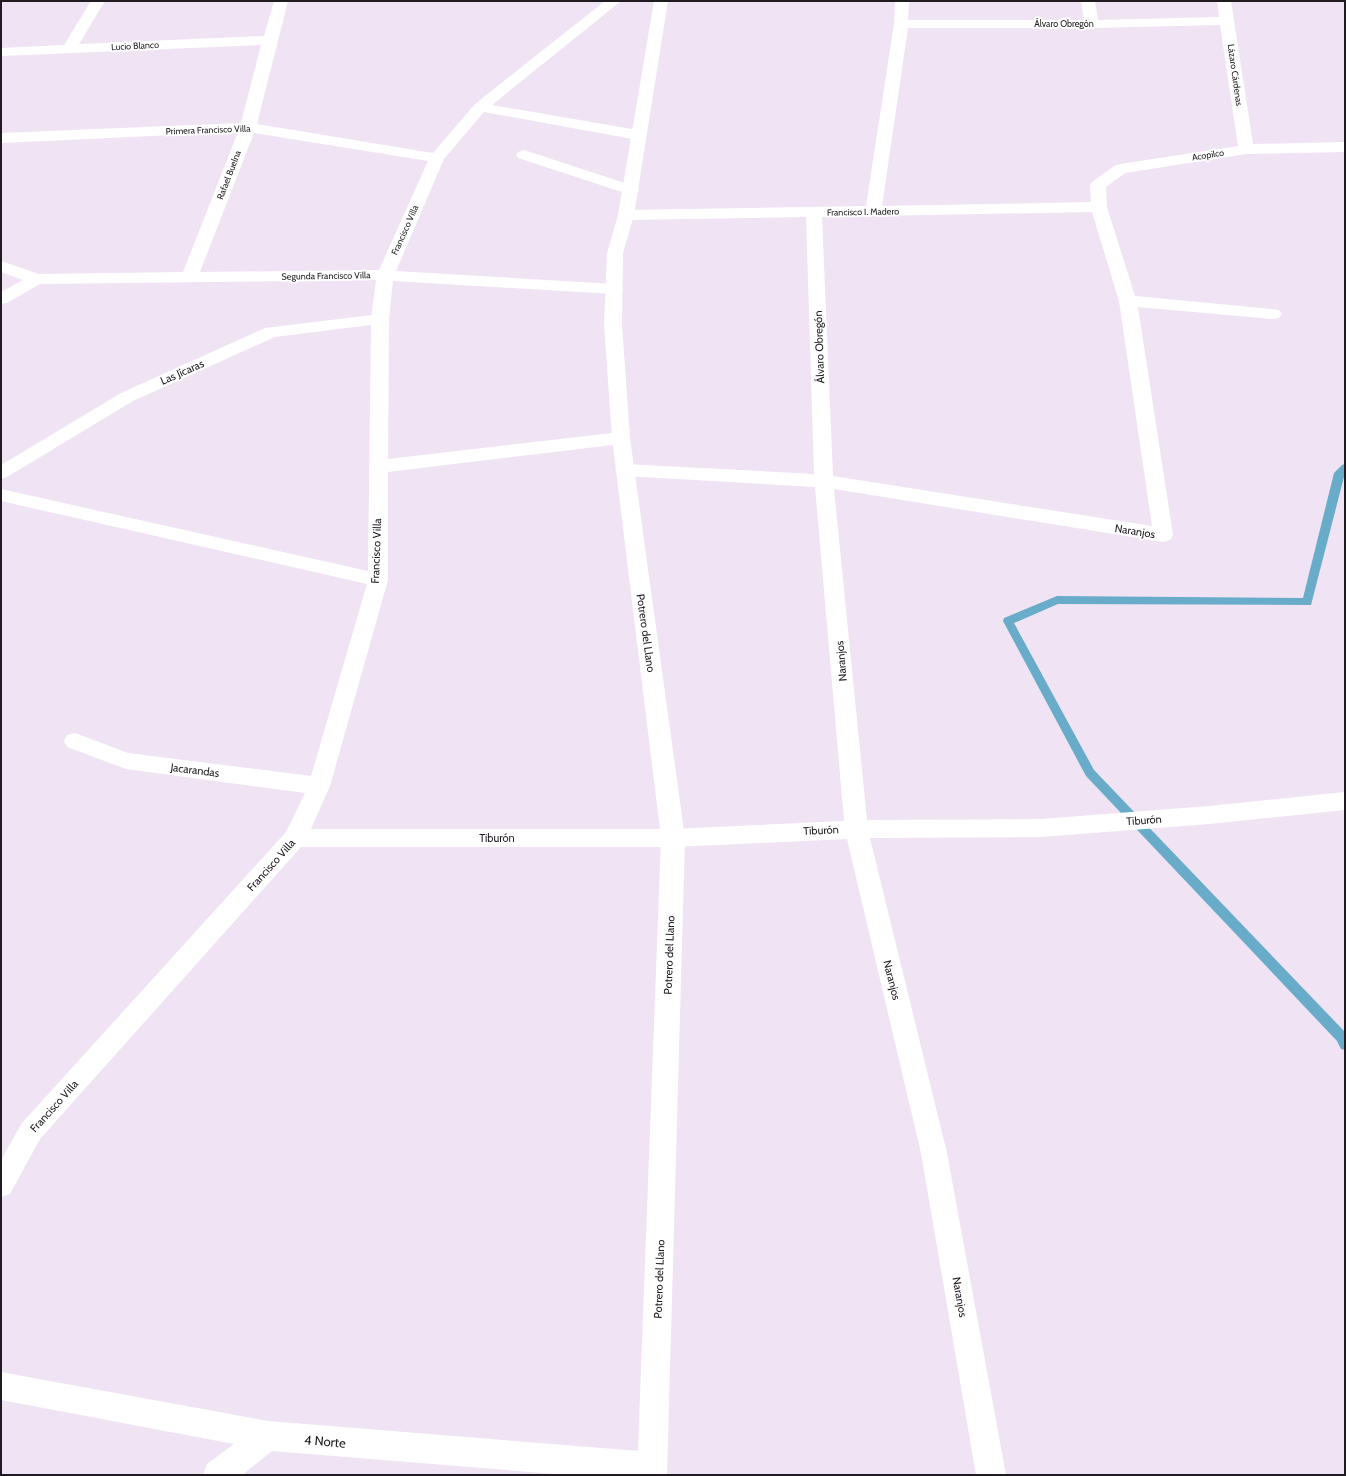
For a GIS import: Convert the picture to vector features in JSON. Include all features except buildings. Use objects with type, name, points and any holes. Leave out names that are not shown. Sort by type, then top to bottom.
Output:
[{"type":"street","points":[[69,50],[98,1]]},
{"type":"street","name":"Rafael Buelna","points":[[188,278],[248,127],[270,40],[282,1]]},
{"type":"street","name":"Francisco Villa","points":[[1,1185],[31,1131],[295,838],[319,786],[378,580],[380,319],[385,275],[436,158],[480,107],[614,1]]},
{"type":"street","points":[[378,468],[621,438],[614,324],[615,253],[626,215],[631,190],[638,135],[661,1]]},
{"type":"street","points":[[873,212],[901,24],[902,1]]},
{"type":"street","points":[[1088,1],[1092,24]]},
{"type":"street","name":"Lázaro Cárdenas","points":[[1224,1],[1246,149]]},
{"type":"street","name":"Álvaro Obregón","points":[[901,24],[1092,24],[1228,21]]},
{"type":"street","name":"Lucio Blanco","points":[[1,52],[270,40]]},
{"type":"street","points":[[480,107],[638,135]]},
{"type":"street","name":"Primera Francisco Villa","points":[[1,138],[248,127],[436,158]]},
{"type":"street","name":"Acopilco","points":[[1099,207],[1098,185],[1120,169],[1246,149],[1345,147]]},
{"type":"street","points":[[524,156],[631,190]]},
{"type":"street","name":"Francisco I. Madero","points":[[626,215],[1099,207]]},
{"type":"street","name":"Naranjos","points":[[625,470],[824,481],[1163,535],[1128,301],[1099,207]]},
{"type":"street","name":"Álvaro Obregón","points":[[814,213],[824,481]]},
{"type":"street","name":"Segunda Francisco Villa","points":[[1,266],[38,279],[385,275],[614,289]]},
{"type":"street","name":"Segunda Francisco Villa","points":[[1,299],[38,279]]},
{"type":"street","points":[[1128,301],[1273,314]]},
{"type":"street","name":"Potrero del Llano","points":[[621,438],[673,838],[652,1471]]},
{"type":"street","name":"Naranjos","points":[[824,481],[856,829],[934,1153],[991,1475]]},
{"type":"street","points":[[1,494],[378,580]]},
{"type":"street","name":"Jacarandas","points":[[74,741],[126,761],[319,786]]},
{"type":"street","name":"Tiburón","points":[[295,838],[673,838],[856,829],[1042,828],[1209,815],[1345,801]]},
{"type":"street","name":"4 Norte","points":[[1,1386],[268,1436],[652,1471]]},
{"type":"street","points":[[218,1475],[268,1436]]},
{"type":"lane","name":"Las Jícaras","points":[[1,472],[127,397],[271,332],[380,319]]},
{"type":"waterway","points":[[1345,467],[1339,473],[1307,602],[1057,600],[1008,621],[1090,773],[1343,1038],[1345,1045]]}]
